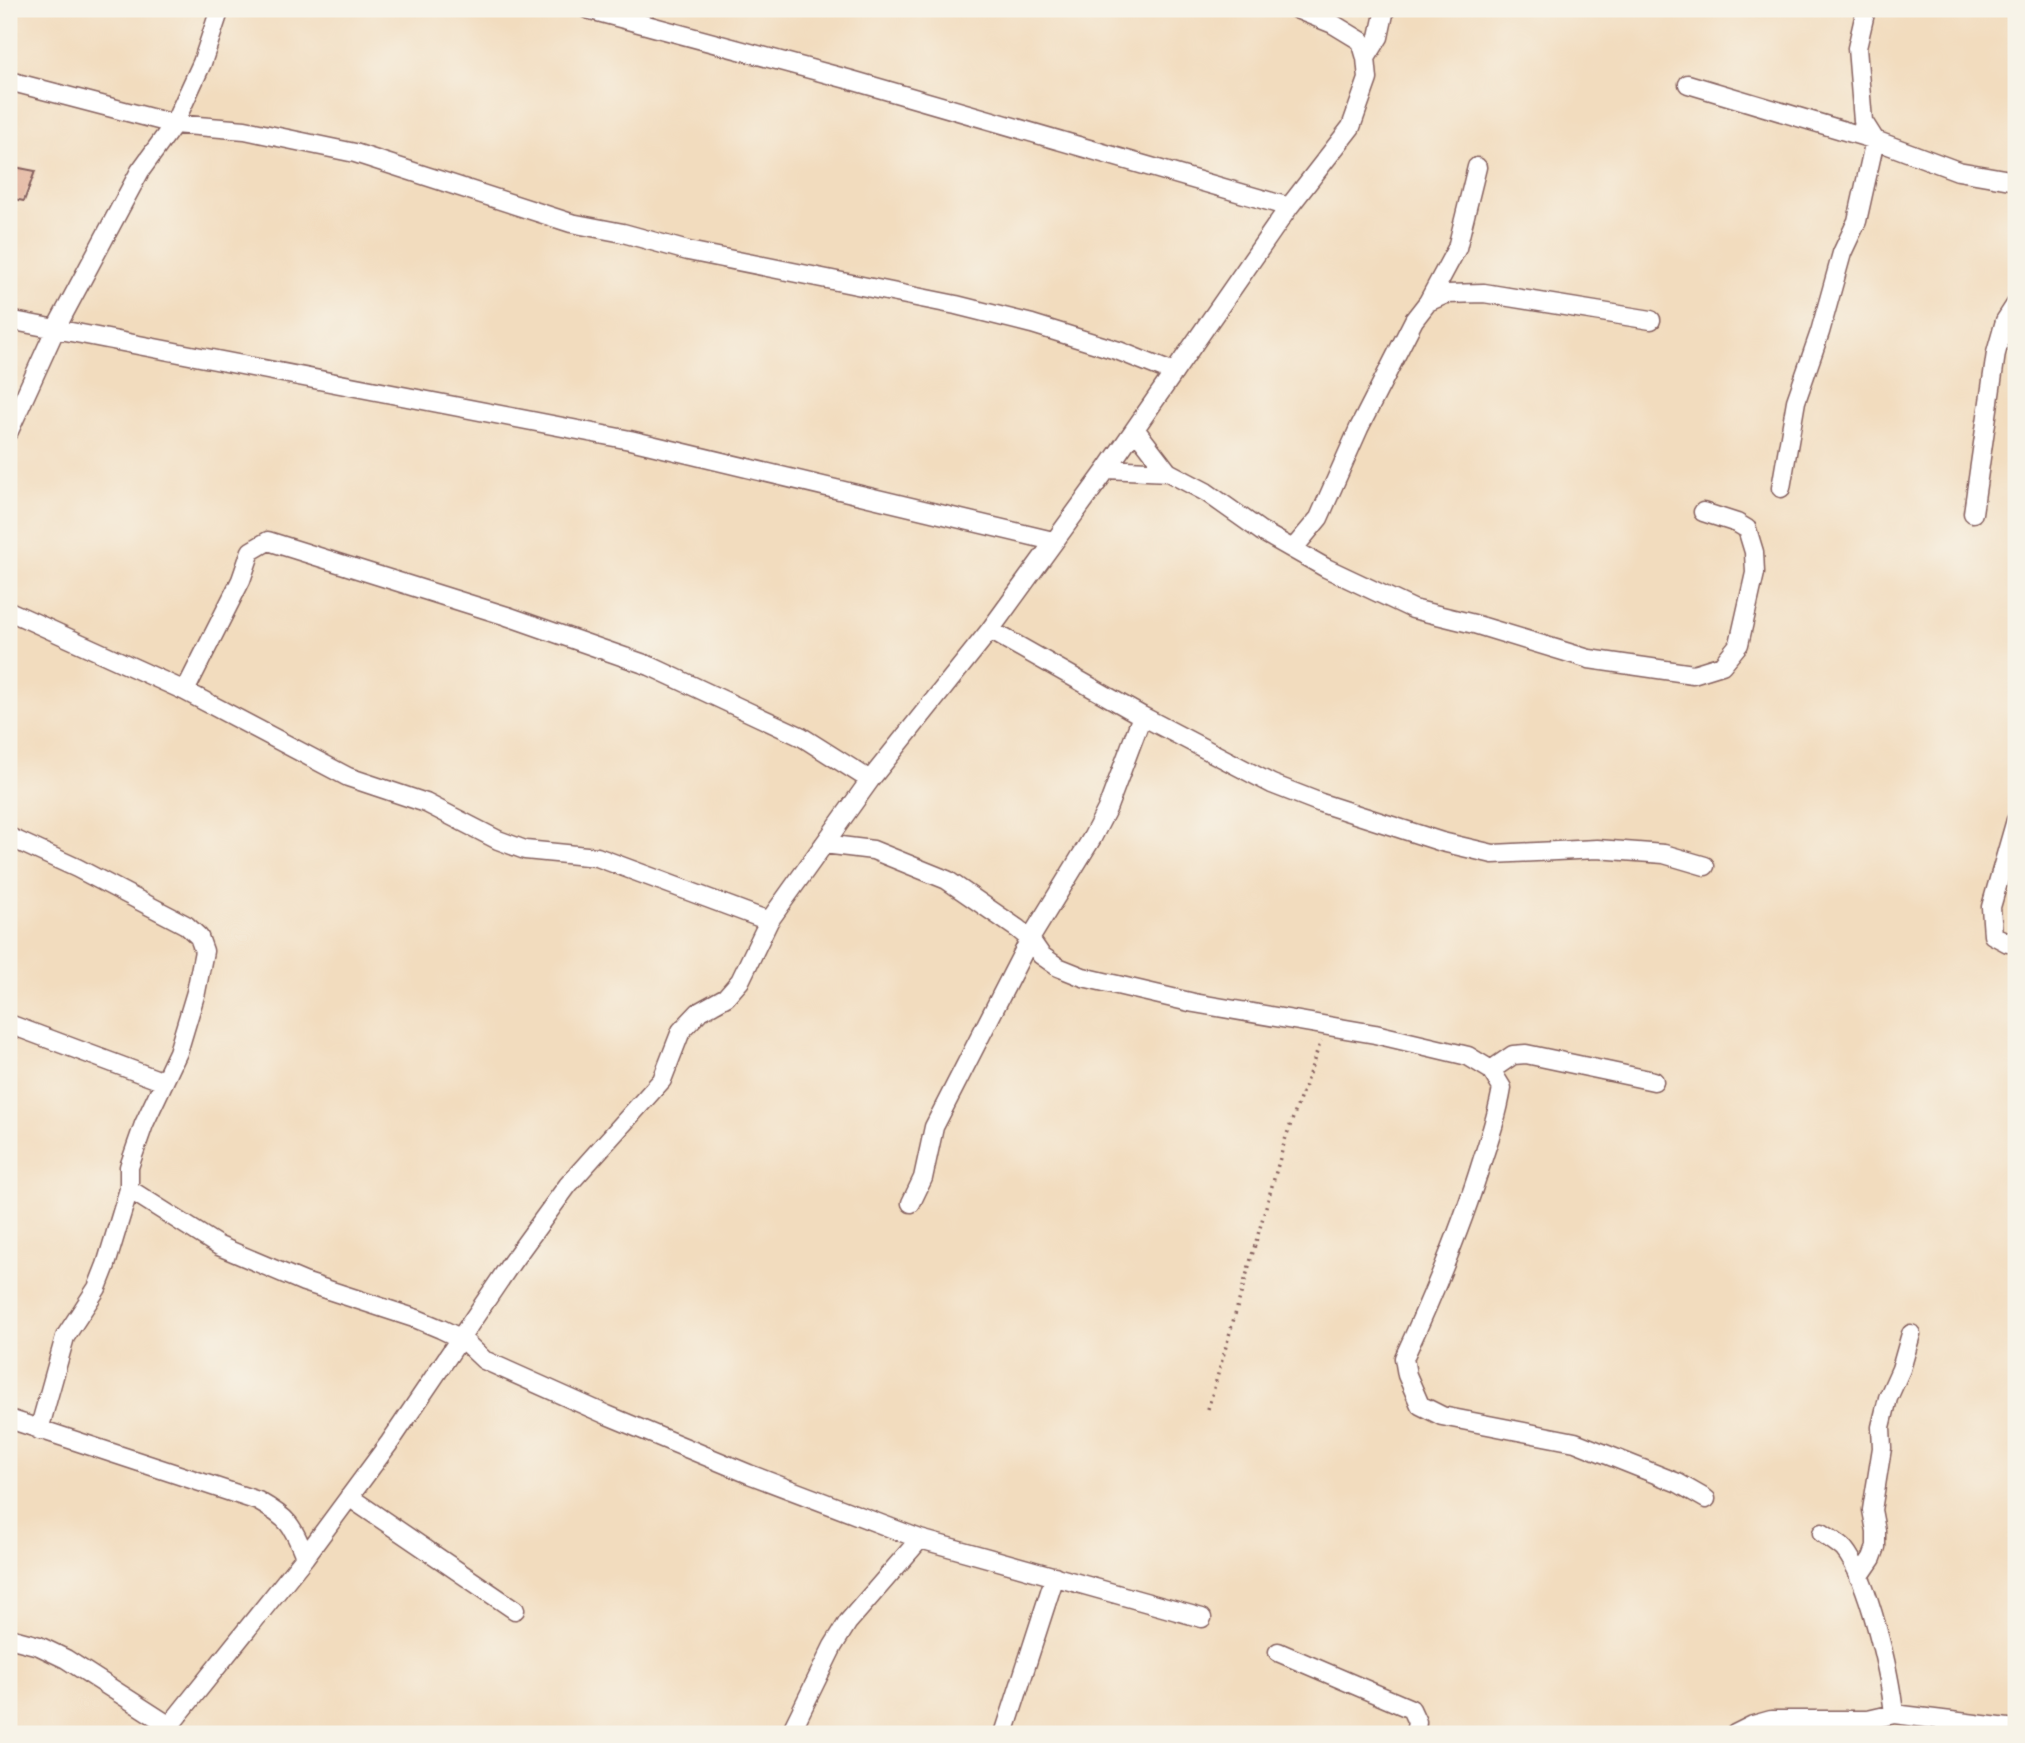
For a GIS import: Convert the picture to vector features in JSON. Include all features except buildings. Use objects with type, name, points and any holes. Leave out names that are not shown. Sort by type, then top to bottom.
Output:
[{"type":"street","points":[[9,431],[55,330],[140,171],[174,124],[202,63],[220,9]]},
{"type":"street","points":[[587,9],[851,79],[1289,207]]},
{"type":"street","points":[[9,1638],[40,1646],[66,1659],[167,1730],[305,1557],[390,1443],[512,1262],[568,1185],[662,1080],[681,1031],[699,1012],[726,997],[740,981],[769,921],[824,844],[870,780],[990,630],[1107,469],[1289,207],[1351,127],[1368,79],[1361,41],[1333,24],[1296,9]]},
{"type":"street","points":[[1366,58],[1379,37],[1385,9]]},
{"type":"street","points":[[1781,488],[1796,401],[1820,332],[1842,253],[1857,221],[1875,140],[1863,121],[1857,48],[1866,9]]},
{"type":"street","points":[[9,81],[174,124],[245,130],[355,153],[571,223],[623,233],[688,251],[956,305],[1032,324],[1119,351],[1174,373]]},
{"type":"street","points":[[1688,84],[1875,140],[1958,171],[2016,181]]},
{"type":"street","points":[[1293,550],[1318,518],[1359,428],[1408,332],[1428,302],[1457,247],[1477,167]]},
{"type":"street","points":[[1428,302],[1446,294],[1484,293],[1651,320]]},
{"type":"street","points":[[1973,513],[1997,354],[2005,321],[2016,304]]},
{"type":"street","points":[[9,320],[630,440],[1053,541]]},
{"type":"street","points":[[1135,429],[1168,472],[1206,492],[1261,531],[1325,568],[1413,609],[1474,624],[1589,659],[1693,674],[1722,665],[1739,644],[1755,573],[1754,552],[1747,529],[1703,512]]},
{"type":"street","points":[[1107,469],[1168,472]]},
{"type":"street","points":[[185,691],[241,580],[251,551],[268,541],[650,666],[802,737],[870,780]]},
{"type":"street","points":[[9,611],[185,691],[348,777],[426,803],[498,840],[525,850],[597,857],[769,921]]},
{"type":"street","points":[[990,630],[1142,716],[1272,784],[1321,803],[1442,842],[1493,854],[1597,849],[1664,853],[1705,866]]},
{"type":"street","points":[[911,1203],[923,1178],[934,1127],[1030,939],[1093,838],[1107,809],[1142,716]]},
{"type":"street","points":[[2016,820],[1991,907],[1993,935],[2008,943],[2016,943]]},
{"type":"street","points":[[9,837],[149,903],[186,925],[198,937],[204,951],[196,992],[178,1052],[144,1124],[129,1167],[129,1189],[106,1265],[97,1288],[65,1337],[38,1430]]},
{"type":"street","points":[[824,844],[873,850],[947,880],[1030,939],[1041,955],[1058,967],[1083,977],[1194,1003],[1375,1034],[1468,1056],[1491,1070],[1502,1088],[1489,1138],[1465,1217],[1439,1283],[1404,1358],[1420,1405],[1441,1416],[1575,1442],[1678,1483],[1706,1499]]},
{"type":"street","points":[[9,1024],[164,1082]]},
{"type":"street","points":[[1491,1070],[1513,1055],[1526,1054],[1654,1081]]},
{"type":"street","points":[[129,1189],[219,1246],[304,1282],[417,1319],[462,1339],[484,1360],[749,1474],[920,1539],[1202,1618]]},
{"type":"street","points":[[1859,1577],[1876,1547],[1872,1510],[1882,1448],[1881,1427],[1888,1398],[1901,1369],[1911,1334]]},
{"type":"street","points":[[9,1419],[258,1501],[279,1513],[294,1529],[305,1557]]},
{"type":"street","points":[[349,1497],[515,1610]]},
{"type":"street","points":[[1822,1534],[1844,1549],[1859,1577],[1885,1655],[1894,1714]]},
{"type":"street","points":[[790,1734],[833,1646],[848,1622],[920,1539]]},
{"type":"street","points":[[1004,1734],[1055,1576]]},
{"type":"street","points":[[1278,1652],[1411,1709],[1417,1722],[1415,1734]]},
{"type":"street","points":[[1735,1734],[1771,1720],[1821,1727],[1894,1714],[2016,1729]]},
{"type":"path","points":[[1208,1409],[1286,1137],[1326,1026]]}]
